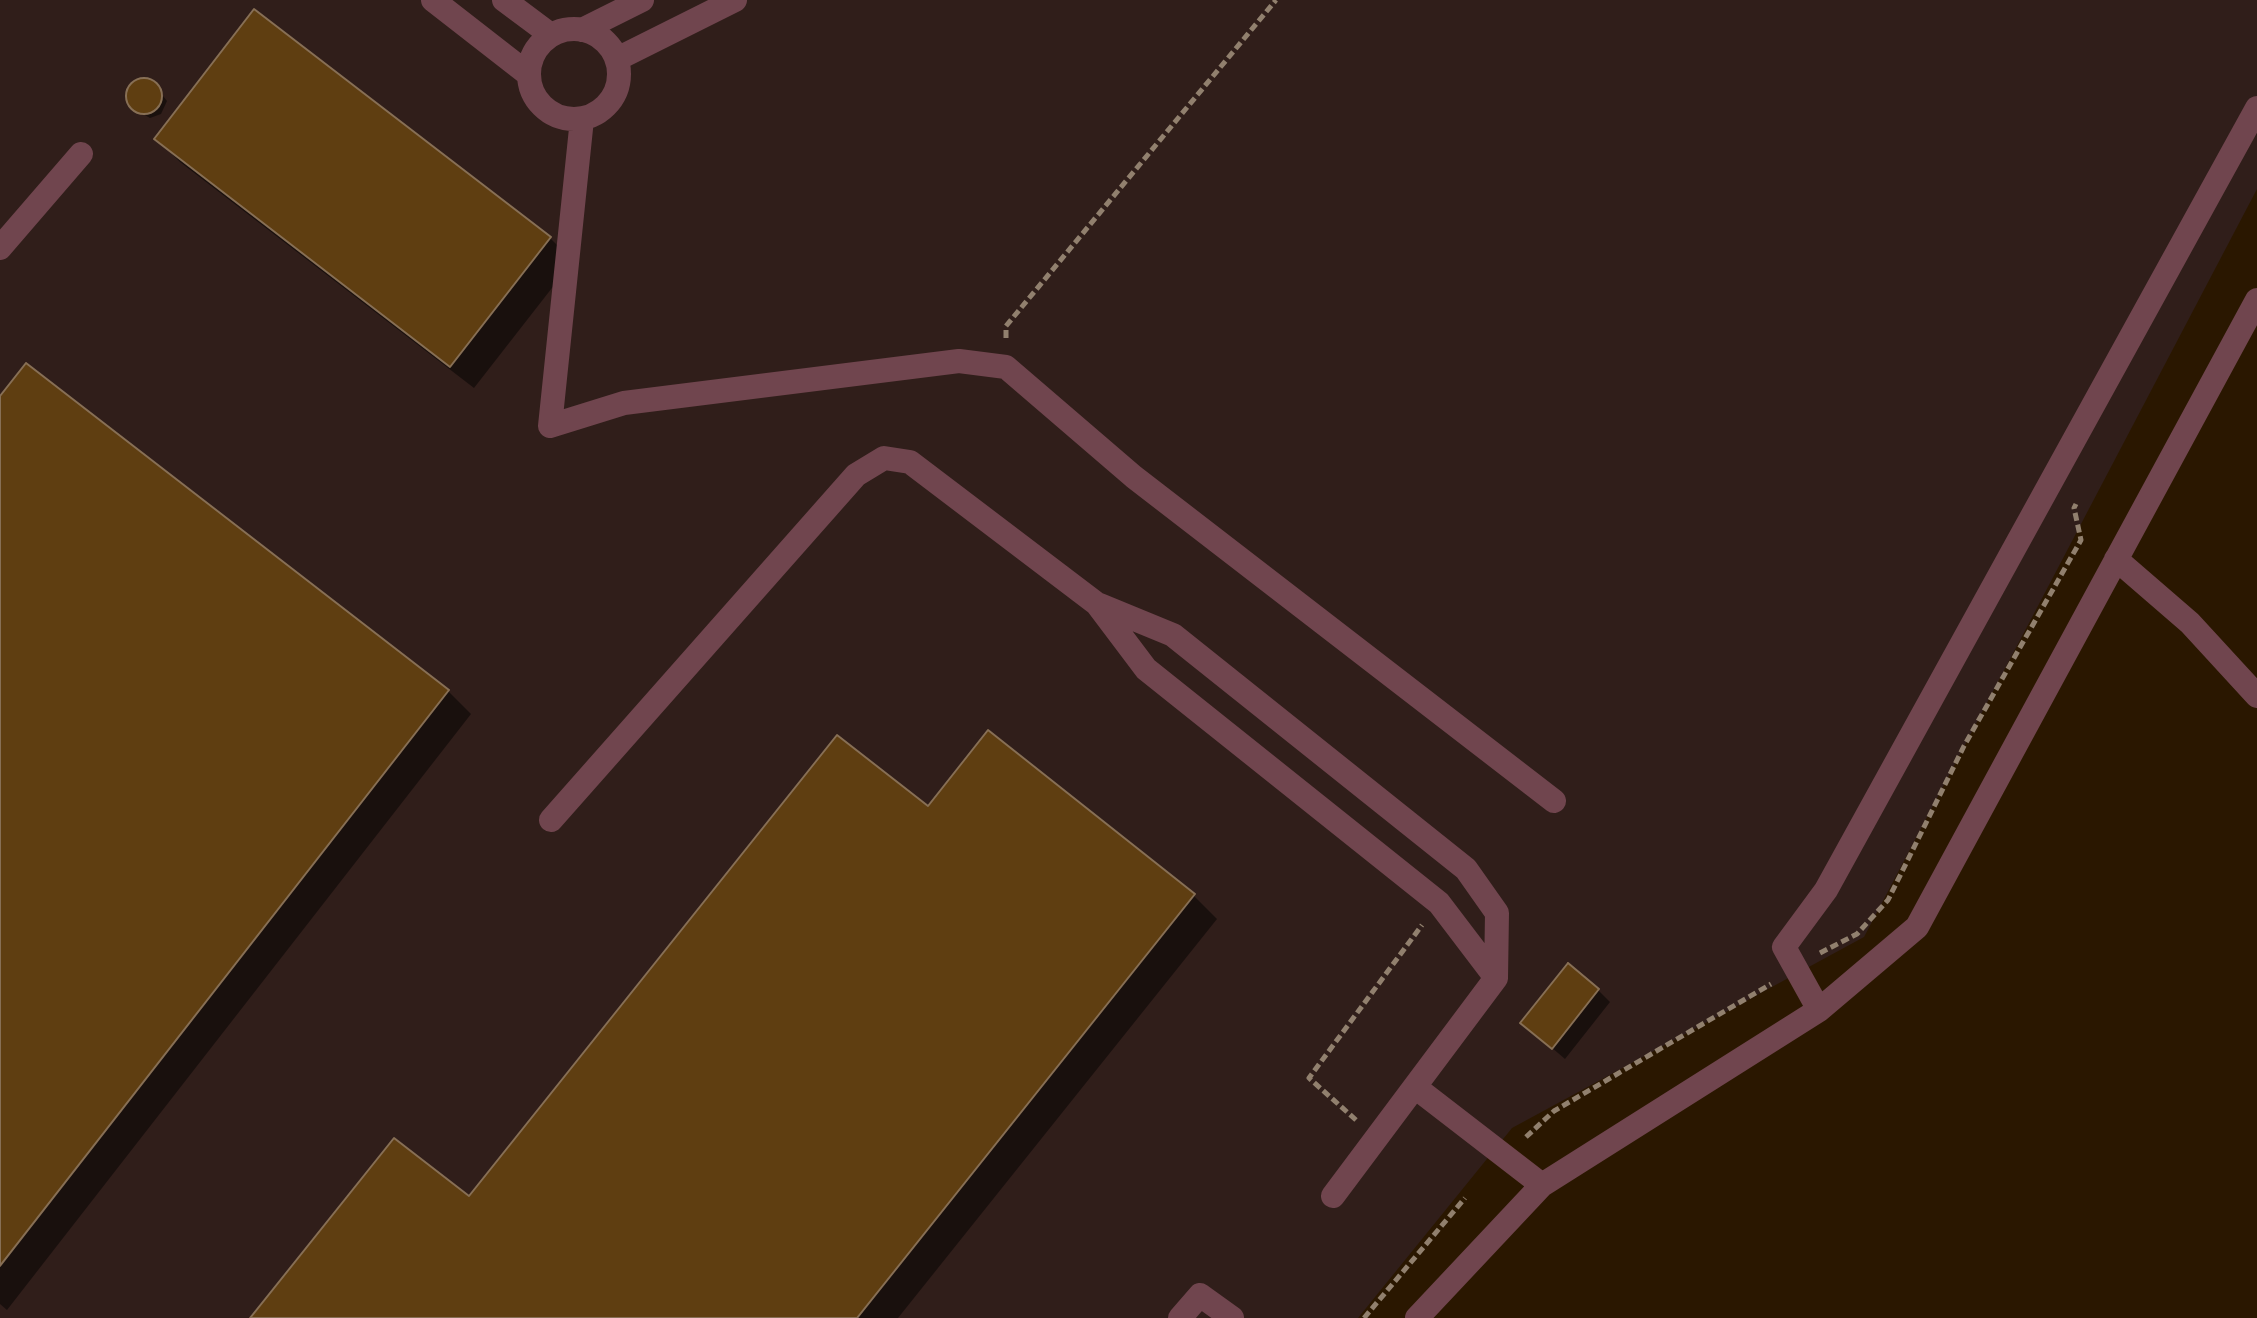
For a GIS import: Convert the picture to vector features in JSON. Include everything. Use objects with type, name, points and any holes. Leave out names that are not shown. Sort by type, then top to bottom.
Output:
[{"type":"street","points":[[433,0],[528,74]]},
{"type":"street","points":[[504,0],[551,35]]},
{"type":"street","points":[[582,30],[642,0]]},
{"type":"street","points":[[617,59],[735,0]]},
{"type":"street","points":[[566,29],[597,35],[617,59],[617,90],[609,104],[582,119],[566,119],[539,104],[531,90],[528,74],[539,45],[551,35],[566,29]]},
{"type":"street","points":[[1819,1010],[1784,947],[1826,890],[2257,108]]},
{"type":"street","points":[[582,119],[550,426],[624,403],[959,361],[1006,367],[1134,477],[1554,801]]},
{"type":"street","points":[[0,248],[81,154]]},
{"type":"street","points":[[1417,1318],[1542,1185],[1819,1010],[1917,927],[2257,300]]},
{"type":"street","points":[[551,820],[856,475],[884,458],[910,462],[1097,604],[1173,635],[1466,869],[1497,913],[1496,978],[1333,1196]]},
{"type":"street","points":[[2116,559],[2190,623],[2257,696]]},
{"type":"street","points":[[1097,604],[1146,669],[1439,903],[1496,978]]},
{"type":"street","points":[[1415,1087],[1542,1185]]},
{"type":"street","points":[[1180,1318],[1200,1295],[1232,1318]]},
{"type":"path","points":[[1006,367],[1006,326],[1276,0]]},
{"type":"path","points":[[1375,1137],[1309,1078],[1369,992],[1439,903]]},
{"type":"path","points":[[1364,1318],[1465,1198]]},
{"type":"shaded area","points":[[0,0],[2257,0],[2257,189],[1864,937],[1512,1128],[1358,1318],[0,1318]]},
{"type":"building","points":[[254,9],[551,237],[450,367],[154,139]]},
{"type":"building","points":[[144,78],[157,83],[162,96],[157,109],[144,114],[131,109],[126,96],[131,83]]},
{"type":"building","points":[[26,363],[449,690],[0,1266],[0,396]]},
{"type":"building","points":[[988,730],[1195,894],[857,1318],[250,1318],[394,1138],[469,1196],[837,735],[928,806]]},
{"type":"building","points":[[1568,963],[1599,989],[1552,1049],[1520,1023]]}]
